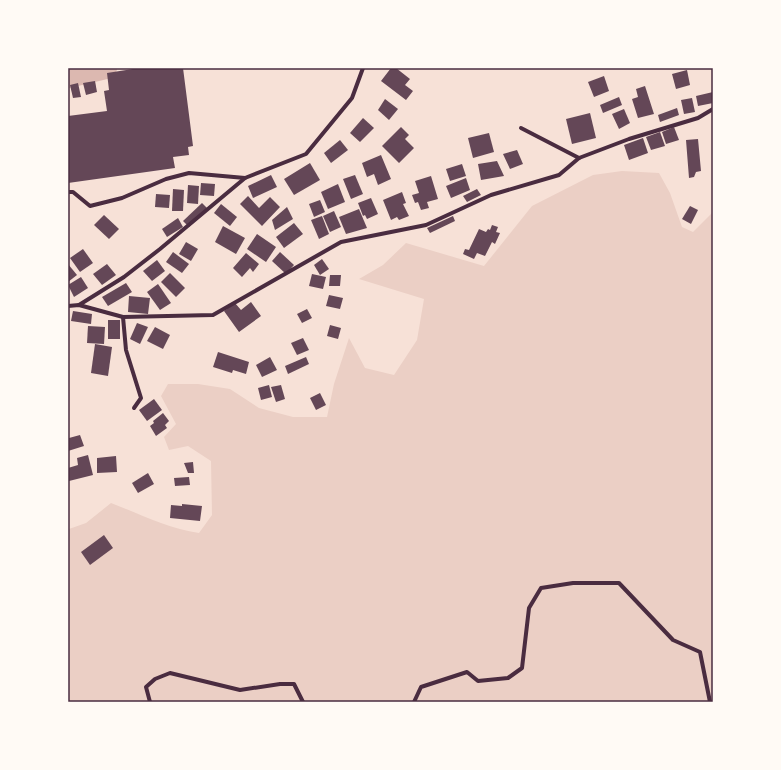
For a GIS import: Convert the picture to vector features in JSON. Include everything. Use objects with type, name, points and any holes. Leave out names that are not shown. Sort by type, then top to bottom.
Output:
[{"type":"street","points":[[79,305],[124,276],[160,249],[245,178],[306,154],[352,98],[363,68]]},
{"type":"street","points":[[68,306],[79,305],[123,317],[213,315],[341,242],[426,225],[491,195],[559,175],[579,158],[629,139],[698,118],[713,109]]},
{"type":"street","points":[[521,128],[579,158]]},
{"type":"street","points":[[68,192],[73,192],[90,206],[122,198],[166,179],[189,173],[245,178]]},
{"type":"street","points":[[123,317],[126,350],[142,398],[134,408]]},
{"type":"street","points":[[414,702],[420,687],[467,672],[478,681],[508,678],[522,668],[528,608],[541,588],[573,583],[619,583],[673,640],[700,652],[710,702]]},
{"type":"street","points":[[150,702],[146,687],[155,679],[170,673],[240,690],[280,684],[294,684],[303,702]]},
{"type":"shaded area","points":[[622,171],[659,173],[670,193],[682,227],[693,232],[713,212],[713,702],[68,702],[68,527],[69,529],[86,523],[111,503],[166,525],[199,533],[212,515],[211,461],[188,446],[169,450],[164,437],[176,424],[161,396],[168,384],[198,384],[230,389],[259,408],[293,417],[327,417],[334,384],[349,338],[365,368],[394,375],[417,340],[424,299],[359,279],[383,265],[406,243],[484,266],[532,206],[593,175]]},
{"type":"building","points":[[139,68],[183,68],[193,146],[188,147],[189,155],[173,157],[175,168],[68,183],[68,116],[107,111],[104,91],[109,90],[107,73]]},
{"type":"building","points":[[391,68],[396,68],[410,79],[405,85],[413,91],[406,100],[381,81]]},
{"type":"building","points":[[687,70],[690,85],[676,89],[672,74]]},
{"type":"building","points":[[604,76],[609,91],[594,97],[588,82]]},
{"type":"building","points":[[95,81],[97,92],[86,95],[83,83]]},
{"type":"building","points":[[78,83],[81,97],[73,98],[70,85]]},
{"type":"building","points":[[645,86],[654,114],[638,118],[632,99],[638,97],[636,89]]},
{"type":"building","points":[[713,92],[713,103],[698,106],[696,96]]},
{"type":"building","points":[[619,97],[622,105],[603,113],[600,105]]},
{"type":"building","points":[[692,98],[695,112],[684,114],[681,100]]},
{"type":"building","points":[[385,99],[398,109],[389,120],[378,110]]},
{"type":"building","points":[[677,108],[679,115],[660,122],[658,115]]},
{"type":"building","points":[[624,109],[630,123],[619,129],[612,114]]},
{"type":"building","points":[[590,113],[596,138],[572,144],[566,119]]},
{"type":"building","points":[[363,118],[374,128],[360,142],[350,133]]},
{"type":"building","points":[[401,127],[409,135],[405,139],[414,148],[399,163],[382,146]]},
{"type":"building","points":[[674,127],[679,140],[666,144],[662,132]]},
{"type":"building","points":[[660,132],[665,146],[651,150],[646,137]]},
{"type":"building","points":[[489,133],[494,152],[473,158],[468,138]]},
{"type":"building","points":[[643,138],[648,153],[629,160],[624,145]]},
{"type":"building","points":[[698,139],[701,171],[696,172],[694,177],[689,178],[686,140]]},
{"type":"building","points":[[340,140],[348,150],[331,163],[324,153]]},
{"type":"building","points":[[517,150],[523,164],[510,169],[503,154]]},
{"type":"building","points":[[381,155],[391,179],[378,185],[374,174],[367,177],[362,163]]},
{"type":"building","points":[[497,161],[504,176],[481,180],[478,164]]},
{"type":"building","points":[[310,163],[320,180],[294,195],[284,179]]},
{"type":"building","points":[[462,164],[466,176],[450,181],[446,169]]},
{"type":"building","points":[[271,175],[277,187],[253,198],[248,186]]},
{"type":"building","points":[[355,175],[363,194],[351,199],[343,179]]},
{"type":"building","points":[[431,176],[438,199],[427,202],[429,208],[421,210],[418,202],[415,203],[412,195],[419,193],[415,181]]},
{"type":"building","points":[[466,178],[470,190],[451,198],[446,186]]},
{"type":"building","points":[[201,183],[215,184],[214,196],[200,195]]},
{"type":"building","points":[[338,184],[345,202],[328,209],[321,192]]},
{"type":"building","points":[[188,185],[199,186],[198,204],[187,203]]},
{"type":"building","points":[[173,189],[184,190],[183,211],[172,211]]},
{"type":"building","points":[[477,189],[481,195],[467,202],[463,196]]},
{"type":"building","points":[[402,192],[406,203],[403,204],[409,216],[399,220],[397,217],[391,220],[383,200]]},
{"type":"building","points":[[156,194],[170,195],[169,208],[155,207]]},
{"type":"building","points":[[248,196],[259,208],[270,197],[280,207],[262,226],[240,204]]},
{"type":"building","points":[[371,198],[378,214],[367,219],[365,215],[363,216],[358,203]]},
{"type":"building","points":[[320,200],[325,212],[314,217],[309,204]]},
{"type":"building","points":[[202,203],[207,208],[189,227],[183,221]]},
{"type":"building","points":[[221,204],[237,217],[230,226],[214,213]]},
{"type":"building","points":[[690,206],[698,210],[691,224],[682,219]]},
{"type":"building","points":[[287,207],[293,219],[275,230],[272,220]]},
{"type":"building","points":[[359,209],[367,228],[346,234],[339,217]]},
{"type":"building","points":[[334,211],[341,227],[330,232],[323,216]]},
{"type":"building","points":[[104,215],[119,229],[109,239],[94,225]]},
{"type":"building","points":[[322,216],[329,234],[319,239],[311,220]]},
{"type":"building","points":[[453,216],[455,221],[430,233],[427,228]]},
{"type":"building","points":[[178,218],[183,227],[167,237],[162,229]]},
{"type":"building","points":[[294,223],[303,234],[284,248],[276,237]]},
{"type":"building","points":[[492,225],[498,227],[496,232],[500,233],[495,244],[492,242],[485,256],[477,253],[474,259],[463,254],[465,249],[469,250],[479,229],[486,232],[488,229],[490,230]]},
{"type":"building","points":[[223,226],[245,238],[236,254],[215,242]]},
{"type":"building","points":[[257,234],[276,247],[266,262],[247,249]]},
{"type":"building","points":[[186,242],[198,249],[191,261],[179,254]]},
{"type":"building","points":[[83,249],[93,263],[80,272],[70,258]]},
{"type":"building","points":[[173,252],[189,264],[182,273],[166,262]]},
{"type":"building","points":[[280,252],[294,265],[286,274],[272,261]]},
{"type":"building","points":[[246,253],[259,264],[253,272],[250,268],[242,277],[233,268]]},
{"type":"building","points":[[322,259],[329,269],[320,275],[314,265]]},
{"type":"building","points":[[157,260],[165,271],[152,281],[143,271]]},
{"type":"building","points":[[68,264],[77,275],[68,282]]},
{"type":"building","points":[[107,264],[116,275],[102,285],[93,274]]},
{"type":"building","points":[[170,273],[185,288],[176,297],[161,282]]},
{"type":"building","points":[[312,274],[326,277],[323,289],[309,286]]},
{"type":"building","points":[[330,275],[341,275],[340,286],[329,286]]},
{"type":"building","points":[[81,277],[88,288],[74,297],[68,285]]},
{"type":"building","points":[[126,283],[132,292],[108,306],[102,297]]},
{"type":"building","points":[[158,284],[171,303],[160,310],[147,292]]},
{"type":"building","points":[[329,295],[343,298],[340,309],[326,306]]},
{"type":"building","points":[[129,296],[150,298],[148,314],[128,312]]},
{"type":"building","points":[[251,302],[261,316],[239,332],[224,311],[235,303],[241,310]]},
{"type":"building","points":[[307,309],[312,318],[302,323],[297,314]]},
{"type":"building","points":[[73,311],[92,314],[91,324],[71,321]]},
{"type":"building","points":[[108,320],[120,320],[120,339],[108,339]]},
{"type":"building","points":[[137,323],[148,327],[140,344],[130,339]]},
{"type":"building","points":[[330,325],[341,328],[338,339],[327,336]]},
{"type":"building","points":[[88,326],[105,327],[104,344],[87,343]]},
{"type":"building","points":[[155,327],[170,335],[163,349],[147,341]]},
{"type":"building","points":[[303,338],[309,350],[297,355],[291,343]]},
{"type":"building","points":[[95,344],[112,347],[108,376],[91,373]]},
{"type":"building","points":[[218,352],[249,362],[246,374],[233,370],[232,373],[213,367]]},
{"type":"building","points":[[270,357],[277,370],[262,377],[256,365]]},
{"type":"building","points":[[306,357],[309,364],[288,374],[285,366]]},
{"type":"building","points":[[269,385],[272,397],[261,400],[258,388]]},
{"type":"building","points":[[281,385],[285,399],[276,402],[271,387]]},
{"type":"building","points":[[320,393],[326,405],[316,410],[310,398]]},
{"type":"building","points":[[154,399],[162,410],[147,421],[139,410]]},
{"type":"building","points":[[163,413],[169,421],[165,425],[167,428],[156,436],[150,426],[154,423],[153,421]]},
{"type":"building","points":[[68,435],[69,438],[80,435],[84,446],[68,451]]},
{"type":"building","points":[[88,455],[93,475],[69,481],[68,468],[78,465],[77,458]]},
{"type":"building","points":[[116,456],[117,472],[97,473],[97,458]]},
{"type":"building","points":[[193,462],[194,473],[188,473],[184,463]]},
{"type":"building","points":[[148,473],[154,484],[138,493],[132,483]]},
{"type":"building","points":[[189,477],[190,485],[175,486],[174,478]]},
{"type":"building","points":[[182,504],[202,506],[200,521],[170,518],[171,505],[182,506]]},
{"type":"building","points":[[104,535],[113,548],[90,565],[81,552]]},
{"type":"waterway","points":[[68,77],[106,68]]}]
